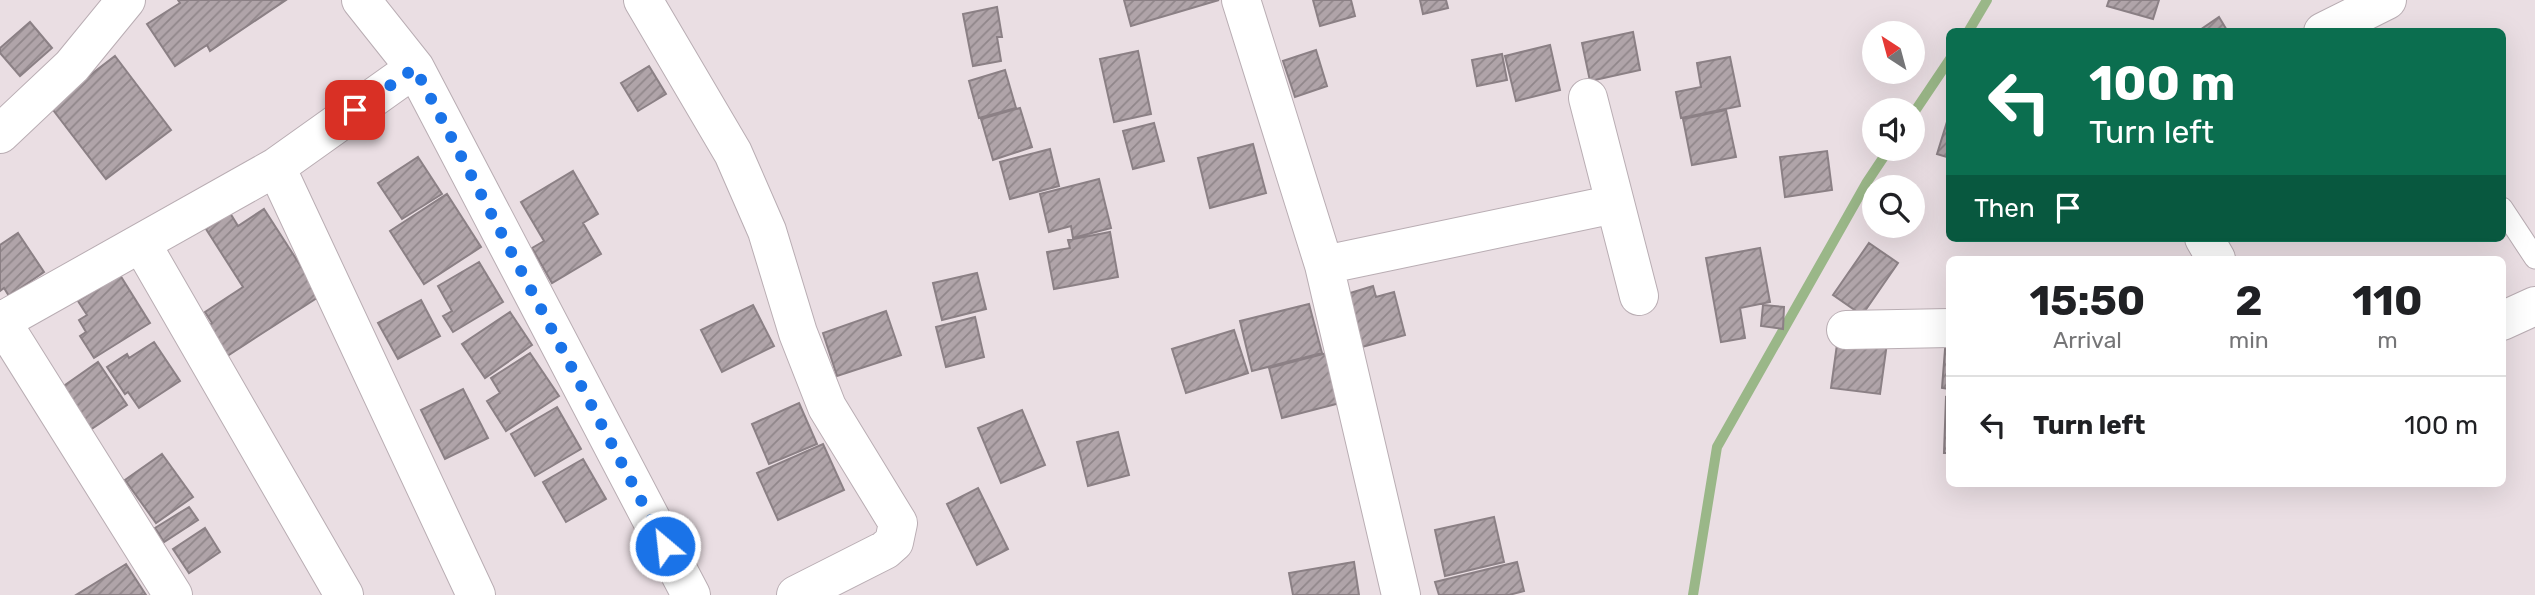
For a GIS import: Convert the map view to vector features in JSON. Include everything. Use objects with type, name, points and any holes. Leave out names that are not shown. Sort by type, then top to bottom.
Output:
[{"type":"street","points":[[0,134],[72,66],[126,0]]},
{"type":"street","points":[[361,0],[415,68],[691,595]]},
{"type":"street","points":[[643,0],[733,153],[767,232],[798,333],[827,407],[898,523],[894,542],[886,550],[796,595]]},
{"type":"street","points":[[1241,0],[1324,265],[1401,595]]},
{"type":"street","points":[[2330,28],[2387,0]]},
{"type":"street","points":[[173,595],[1,320],[276,167],[415,68]]},
{"type":"street","points":[[1588,98],[1639,296]]},
{"type":"street","points":[[276,167],[475,595]]},
{"type":"street","points":[[1324,265],[1615,204]]},
{"type":"street","points":[[141,243],[344,595]]},
{"type":"street","points":[[2506,319],[2535,306]]},
{"type":"street","points":[[1846,330],[1946,328]]},
{"type":"lane","points":[[2506,214],[2535,258]]},
{"type":"building","points":[[178,0],[286,0],[210,51],[207,45],[175,66],[147,24],[180,3]]},
{"type":"building","points":[[1124,0],[1219,0],[1131,26]]},
{"type":"building","points":[[1313,0],[1351,0],[1355,16],[1320,26]]},
{"type":"building","points":[[1420,0],[1446,0],[1448,8],[1423,14]]},
{"type":"building","points":[[2109,0],[2159,0],[2153,19],[2107,6]]},
{"type":"building","points":[[997,7],[1002,37],[997,37],[1001,61],[973,66],[963,14]]},
{"type":"building","points":[[2219,17],[2226,28],[2203,28]]},
{"type":"building","points":[[30,22],[52,48],[20,76],[0,53],[0,48]]},
{"type":"building","points":[[1633,32],[1640,70],[1590,81],[1582,43]]},
{"type":"building","points":[[1550,45],[1560,90],[1516,101],[1505,56]]},
{"type":"building","points":[[1316,50],[1327,86],[1295,97],[1283,61]]},
{"type":"building","points":[[1138,51],[1151,114],[1114,122],[1100,59]]},
{"type":"building","points":[[1502,54],[1507,80],[1477,86],[1472,60]]},
{"type":"building","points":[[115,56],[171,130],[106,179],[50,106]]},
{"type":"building","points":[[1730,57],[1740,106],[1681,118],[1676,92],[1701,87],[1697,63]]},
{"type":"building","points":[[649,66],[666,94],[638,111],[621,83]]},
{"type":"building","points":[[1005,70],[1016,108],[979,118],[969,81]]},
{"type":"building","points":[[1020,108],[1032,147],[993,160],[981,119]]},
{"type":"building","points":[[1726,110],[1736,157],[1692,165],[1683,119]]},
{"type":"building","points":[[1154,123],[1164,161],[1133,169],[1123,131]]},
{"type":"building","points":[[1946,125],[1946,157],[1937,154]]},
{"type":"building","points":[[1253,144],[1266,193],[1210,208],[1198,158]]},
{"type":"building","points":[[1050,149],[1059,186],[1010,199],[1000,162]]},
{"type":"building","points":[[1827,151],[1832,190],[1785,197],[1780,157]]},
{"type":"building","points":[[418,157],[442,194],[402,219],[378,183]]},
{"type":"building","points":[[573,171],[598,214],[583,223],[601,254],[552,283],[532,248],[544,241],[521,202]]},
{"type":"building","points":[[1099,179],[1111,228],[1073,238],[1071,226],[1049,232],[1040,194]]},
{"type":"building","points":[[447,194],[481,247],[424,284],[390,231]]},
{"type":"building","points":[[264,209],[320,296],[221,360],[202,330],[212,323],[205,312],[243,287],[206,229],[230,213],[238,226]]},
{"type":"building","points":[[1110,232],[1118,277],[1054,289],[1047,252],[1070,248],[1068,240]]},
{"type":"building","points":[[18,233],[44,272],[9,296],[4,288],[0,291],[0,245]]},
{"type":"building","points":[[1869,243],[1898,263],[1862,315],[1833,295]]},
{"type":"building","points":[[1760,248],[1770,302],[1740,308],[1745,338],[1721,342],[1706,258]]},
{"type":"building","points":[[479,262],[503,302],[453,332],[443,316],[452,311],[438,286]]},
{"type":"building","points":[[977,273],[986,309],[942,320],[933,283]]},
{"type":"building","points":[[120,275],[150,323],[94,358],[80,336],[86,332],[79,320],[87,315],[78,301]]},
{"type":"building","points":[[1373,286],[1376,297],[1394,292],[1405,335],[1362,347],[1347,294]]},
{"type":"building","points":[[421,300],[440,336],[398,359],[378,323]]},
{"type":"building","points":[[1309,304],[1322,353],[1252,371],[1240,321]]},
{"type":"building","points":[[753,305],[774,346],[722,372],[701,330]]},
{"type":"building","points":[[1763,305],[1784,307],[1783,329],[1761,326]]},
{"type":"building","points":[[886,311],[901,355],[837,376],[823,333]]},
{"type":"building","points":[[510,312],[532,345],[485,378],[462,344]]},
{"type":"building","points":[[975,317],[984,357],[946,367],[936,327]]},
{"type":"building","points":[[1234,330],[1248,373],[1186,393],[1172,349]]},
{"type":"building","points":[[1838,337],[1887,343],[1880,394],[1831,388]]},
{"type":"building","points":[[1946,337],[1946,388],[1942,388]]},
{"type":"building","points":[[154,342],[180,381],[139,408],[128,392],[125,394],[107,367],[127,354],[129,358]]},
{"type":"building","points":[[530,353],[559,396],[506,431],[487,401],[500,393],[491,378]]},
{"type":"building","points":[[1327,353],[1340,403],[1282,418],[1269,368]]},
{"type":"building","points":[[98,362],[127,405],[87,432],[58,390]]},
{"type":"building","points":[[463,389],[488,438],[445,459],[421,410]]},
{"type":"building","points":[[1946,397],[1946,453],[1944,453]]},
{"type":"building","points":[[799,403],[817,444],[769,464],[752,424]]},
{"type":"building","points":[[557,407],[581,449],[535,476],[511,434]]},
{"type":"building","points":[[1022,410],[1045,465],[1001,483],[978,428]]},
{"type":"building","points":[[1118,432],[1129,475],[1088,486],[1077,442]]},
{"type":"building","points":[[823,444],[844,490],[778,520],[757,473]]},
{"type":"building","points":[[162,454],[193,497],[156,523],[125,480]]},
{"type":"building","points":[[583,459],[606,499],[566,522],[543,482]]},
{"type":"building","points":[[978,488],[1008,549],[977,565],[947,504]]},
{"type":"building","points":[[189,507],[198,520],[164,542],[155,528]]},
{"type":"building","points":[[1494,517],[1504,562],[1445,576],[1435,530]]},
{"type":"building","points":[[205,528],[220,552],[189,573],[173,549]]},
{"type":"building","points":[[1354,562],[1359,595],[1293,595],[1289,573]]},
{"type":"building","points":[[1517,562],[1524,591],[1509,595],[1439,595],[1435,582]]},
{"type":"building","points":[[126,564],[146,595],[76,595]]},
{"type":"waterway","points":[[1970,28],[1987,0]]},
{"type":"waterway","points":[[1924,98],[1946,65]]},
{"type":"waterway","points":[[1693,595],[1717,447],[1881,161]]},
{"type":"route","points":[[355,110],[415,68],[665,546]]}]
